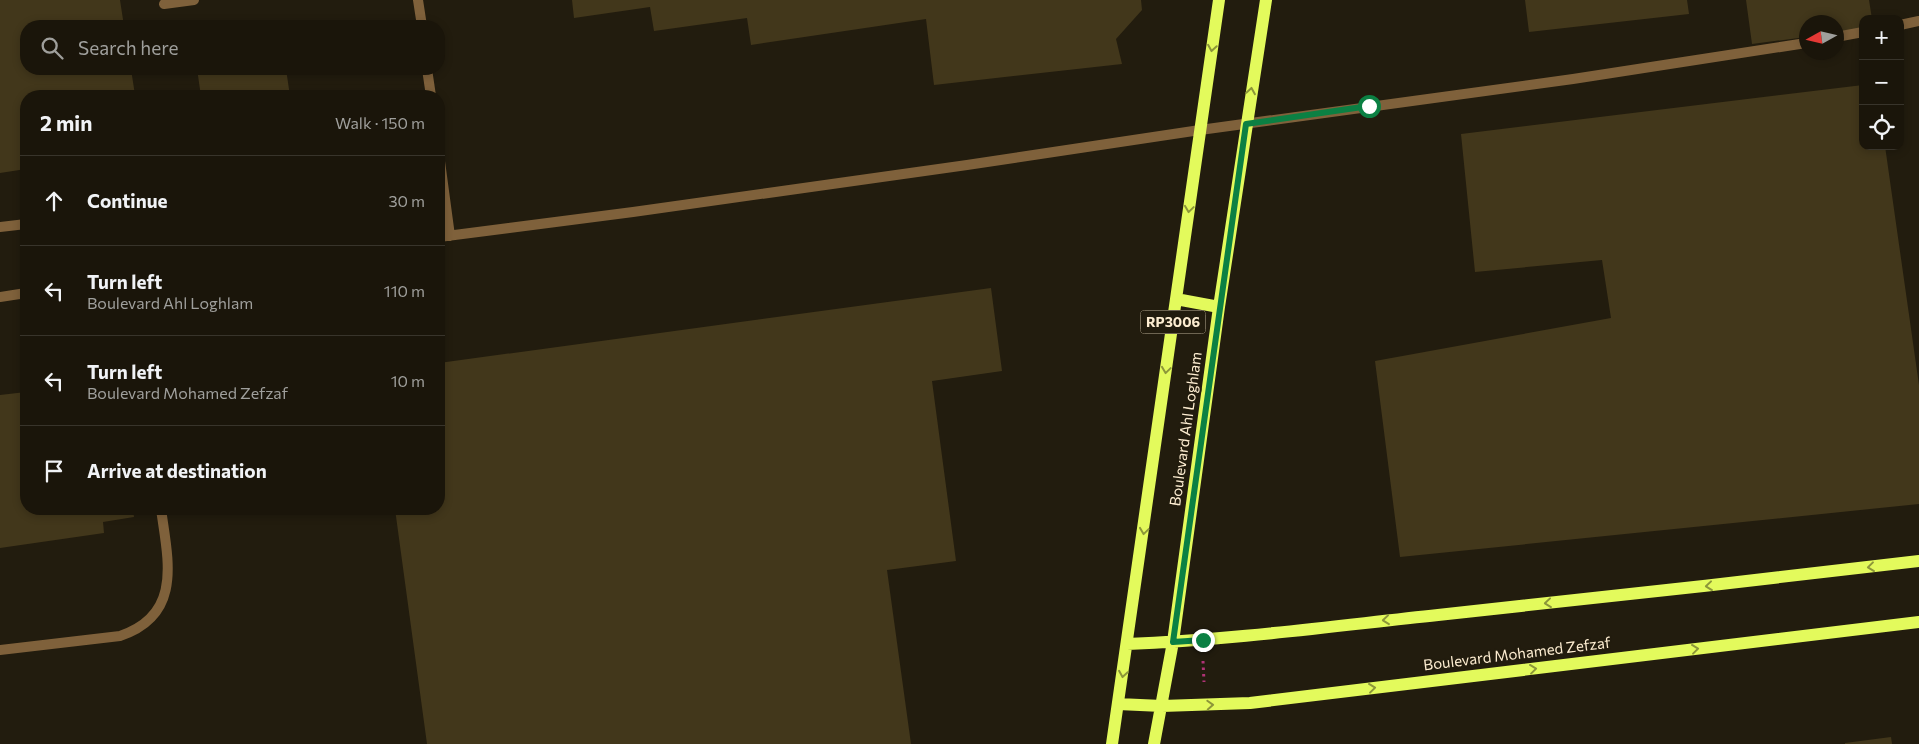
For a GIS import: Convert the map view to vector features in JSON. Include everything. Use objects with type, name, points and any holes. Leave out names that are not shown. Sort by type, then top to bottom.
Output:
[{"type":"main road","name":"Boulevard Ahl Loghlam","points":[[1112,744],[1219,0]]},
{"type":"main road","name":"Boulevard Ahl Loghlam","points":[[1154,744],[1173,642],[1246,124],[1266,0]]},
{"type":"main road","points":[[1176,298],[1220,307]]},
{"type":"main road","points":[[1127,644],[1203,640],[1735,584],[1919,560]]},
{"type":"main road","name":"Boulevard Mohamed Zefzaf","points":[[1118,704],[1205,706],[1269,701],[1919,622]]},
{"type":"lane","points":[[164,4],[194,0]]},
{"type":"lane","points":[[418,0],[421,20]]},
{"type":"lane","points":[[1904,24],[1919,21]]},
{"type":"lane","points":[[1844,36],[1859,33]]},
{"type":"lane","points":[[445,236],[948,168],[1799,44]]},
{"type":"lane","points":[[428,75],[430,90]]},
{"type":"lane","points":[[445,199],[450,236]]},
{"type":"lane","points":[[0,227],[20,225]]},
{"type":"lane","points":[[0,297],[20,294]]},
{"type":"lane","points":[[0,650],[120,636],[136,631],[149,621],[157,611],[168,585],[169,570],[163,515]]},
{"type":"path","points":[[1203,640],[1205,706]]},
{"type":"building","points":[[0,0],[120,0],[123,20],[20,20],[20,75],[132,75],[134,90],[20,90],[20,170],[0,173]]},
{"type":"building","points":[[572,0],[1141,0],[1142,10],[1116,39],[1122,64],[934,85],[926,19],[751,45],[747,18],[654,31],[650,7],[574,18]]},
{"type":"building","points":[[1525,0],[1687,0],[1689,14],[1529,32]]},
{"type":"building","points":[[1746,0],[1869,0],[1871,15],[1859,15],[1859,30],[1844,32],[1844,15],[1799,15],[1799,38],[1752,44]]},
{"type":"building","points":[[198,75],[287,75],[289,90],[200,90]]},
{"type":"building","points":[[1859,85],[1859,150],[1886,150],[1919,385],[1919,504],[1400,557],[1375,361],[1611,318],[1602,260],[1475,272],[1461,134]]},
{"type":"building","points":[[991,288],[1002,371],[932,381],[956,561],[887,570],[911,744],[427,744],[396,515],[445,515],[445,362]]},
{"type":"building","points":[[20,393],[20,515],[134,515],[134,517],[103,522],[104,533],[0,548],[0,395]]},
{"type":"building","points":[[1891,737],[1892,744],[1845,744],[1845,743]]},
{"type":"route","points":[[1203,640],[1173,642],[1246,124],[1369,106]]}]
